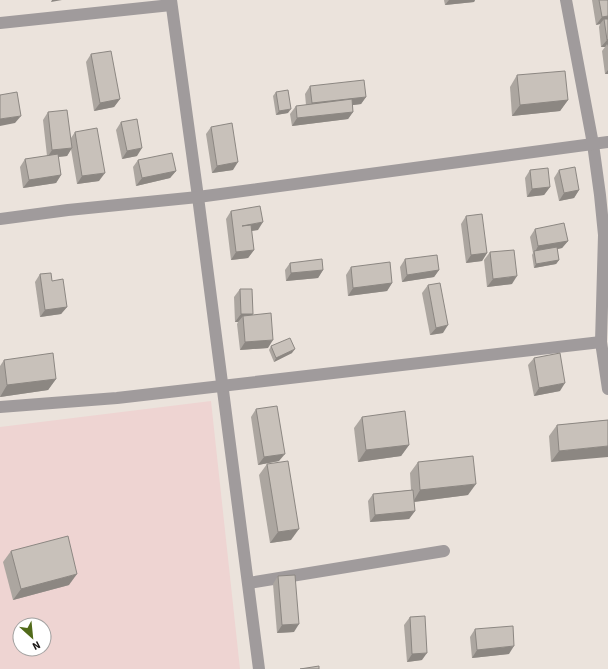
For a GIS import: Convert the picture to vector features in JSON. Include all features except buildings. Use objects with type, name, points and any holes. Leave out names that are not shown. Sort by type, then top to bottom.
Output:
[{"type":"street","points":[[566,0],[593,144],[604,235],[601,342],[608,389]]},
{"type":"street","points":[[0,23],[171,3],[249,582],[259,669]]},
{"type":"street","points":[[0,219],[68,210],[198,197],[608,142]]},
{"type":"street","points":[[0,407],[117,398],[223,387],[601,342]]},
{"type":"street","points":[[249,582],[444,551]]},
{"type":"shaded area","points":[[211,401],[240,669],[0,669],[0,427]]}]
